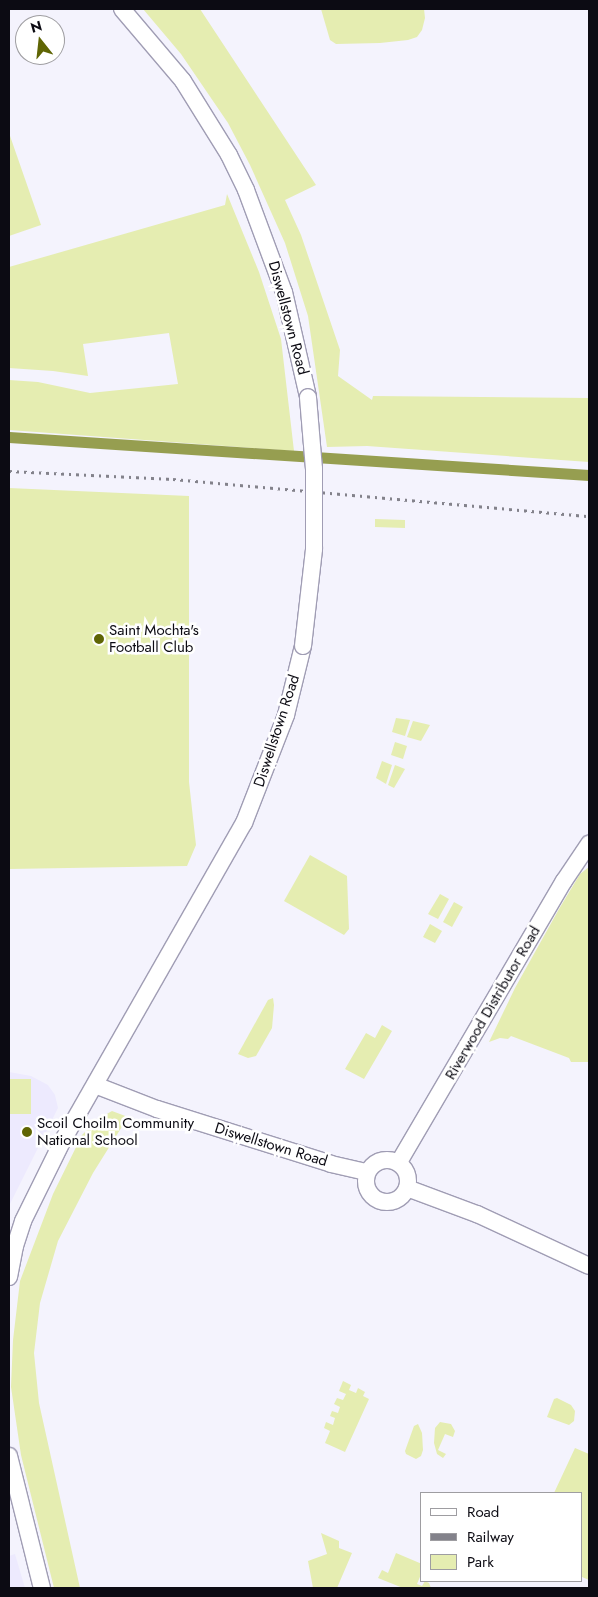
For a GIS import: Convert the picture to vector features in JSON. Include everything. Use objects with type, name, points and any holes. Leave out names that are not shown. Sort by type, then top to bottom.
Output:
[{"type":"street","name":"Diswellstown Road","points":[[122,9],[183,81],[229,155],[246,190],[284,292],[308,397],[314,469],[314,549],[302,646],[286,715],[244,823],[96,1085],[176,1115],[331,1164],[368,1172]]},
{"type":"street","name":"Riverwood Distributor Road","points":[[398,1162],[564,881],[589,844]]},
{"type":"street","points":[[9,1277],[15,1246],[23,1222],[63,1140],[96,1085]]},
{"type":"street","points":[[384,1159],[398,1162],[408,1174],[408,1188],[399,1199],[386,1202],[379,1200],[373,1197],[366,1186],[368,1172],[371,1166],[384,1159]]},
{"type":"street","points":[[408,1188],[477,1214],[589,1266]]},
{"type":"street","points":[[9,1456],[42,1588]]},
{"type":"shaded area","name":"Scoil Choilm Community National School","points":[[9,1072],[31,1076],[48,1085],[55,1095],[58,1108],[9,1206]]},
{"type":"shaded area","points":[[15,1554],[25,1588],[9,1588],[9,1556]]},
{"type":"green space","points":[[143,9],[200,9],[316,185],[285,200],[301,235],[340,350],[338,376],[372,400],[373,396],[589,398],[589,462],[367,446],[327,447],[308,316],[285,243],[250,165],[228,123],[181,54]]},
{"type":"green space","points":[[321,9],[424,9],[425,18],[422,30],[417,37],[408,40],[336,44],[330,40]]},
{"type":"green space","points":[[9,133],[41,225],[9,236]]},
{"type":"green space","points":[[227,194],[259,272],[281,339],[294,451],[9,430],[9,380],[38,382],[90,393],[178,384],[169,333],[83,344],[88,376],[9,368],[9,267],[225,205]]},
{"type":"green space","name":"Saint Mochta's Football Club","points":[[9,488],[189,496],[189,782],[196,845],[187,866],[9,869]]},
{"type":"green space","points":[[375,519],[405,520],[405,528],[375,527]]},
{"type":"green space","points":[[396,718],[410,720],[405,736],[392,732]]},
{"type":"green space","points":[[413,721],[430,725],[421,741],[407,737]]},
{"type":"green space","points":[[395,742],[407,746],[403,759],[391,755]]},
{"type":"green space","points":[[382,761],[392,765],[386,784],[376,778]]},
{"type":"green space","points":[[395,765],[405,769],[394,788],[388,785]]},
{"type":"green space","points":[[310,855],[347,876],[349,929],[344,935],[284,901]]},
{"type":"green space","points":[[589,867],[589,1062],[571,1062],[569,1058],[511,1036],[508,1039],[500,1038],[489,1042],[515,988],[559,909],[580,874]]},
{"type":"green space","points":[[440,894],[449,899],[438,919],[428,914]]},
{"type":"green space","points":[[454,902],[463,907],[452,927],[443,922]]},
{"type":"green space","points":[[430,924],[442,931],[435,943],[423,937]]},
{"type":"green space","points":[[273,998],[272,1028],[256,1056],[248,1058],[238,1054],[268,1000]]},
{"type":"green space","points":[[382,1025],[392,1031],[364,1079],[345,1069],[366,1033],[375,1038]]},
{"type":"green space","points":[[9,1079],[31,1079],[31,1114],[9,1114]]},
{"type":"green space","points":[[112,1111],[128,1117],[93,1173],[58,1241],[40,1303],[34,1353],[39,1403],[80,1588],[54,1588],[21,1455],[11,1387],[13,1340],[20,1281],[53,1194],[82,1135],[98,1119]]},
{"type":"green space","points":[[343,1381],[351,1385],[349,1390],[356,1393],[358,1388],[365,1392],[363,1396],[369,1399],[345,1452],[325,1443],[330,1431],[324,1428],[326,1422],[333,1425],[335,1418],[330,1416],[332,1411],[338,1413],[340,1407],[334,1404],[337,1398],[343,1400],[346,1394],[339,1391]]},
{"type":"green space","points":[[557,1398],[571,1405],[575,1411],[574,1421],[569,1425],[547,1417],[554,1399]]},
{"type":"green space","points":[[440,1422],[451,1424],[455,1431],[453,1437],[445,1434],[438,1450],[446,1454],[443,1458],[437,1454],[434,1443],[435,1428]]},
{"type":"green space","points":[[418,1424],[422,1433],[423,1450],[421,1456],[416,1459],[406,1454],[405,1451],[414,1426]]},
{"type":"green space","points":[[575,1448],[589,1454],[589,1580],[583,1577],[583,1492],[554,1492]]},
{"type":"green space","points":[[321,1533],[339,1541],[339,1548],[352,1553],[337,1588],[313,1588],[308,1561],[327,1554]]},
{"type":"green space","points":[[396,1553],[420,1563],[420,1577],[417,1584],[422,1586],[424,1582],[427,1582],[431,1588],[403,1588],[378,1578],[382,1570],[388,1573]]},
{"type":"waterway","points":[[9,437],[589,475]]},
{"type":"railway","points":[[9,471],[173,479],[589,516]]},
{"type":"place","name":"Saint Mochta's Football Club","points":[[99,639]]},
{"type":"place","name":"Scoil Choilm Community National School","points":[[27,1132]]}]
